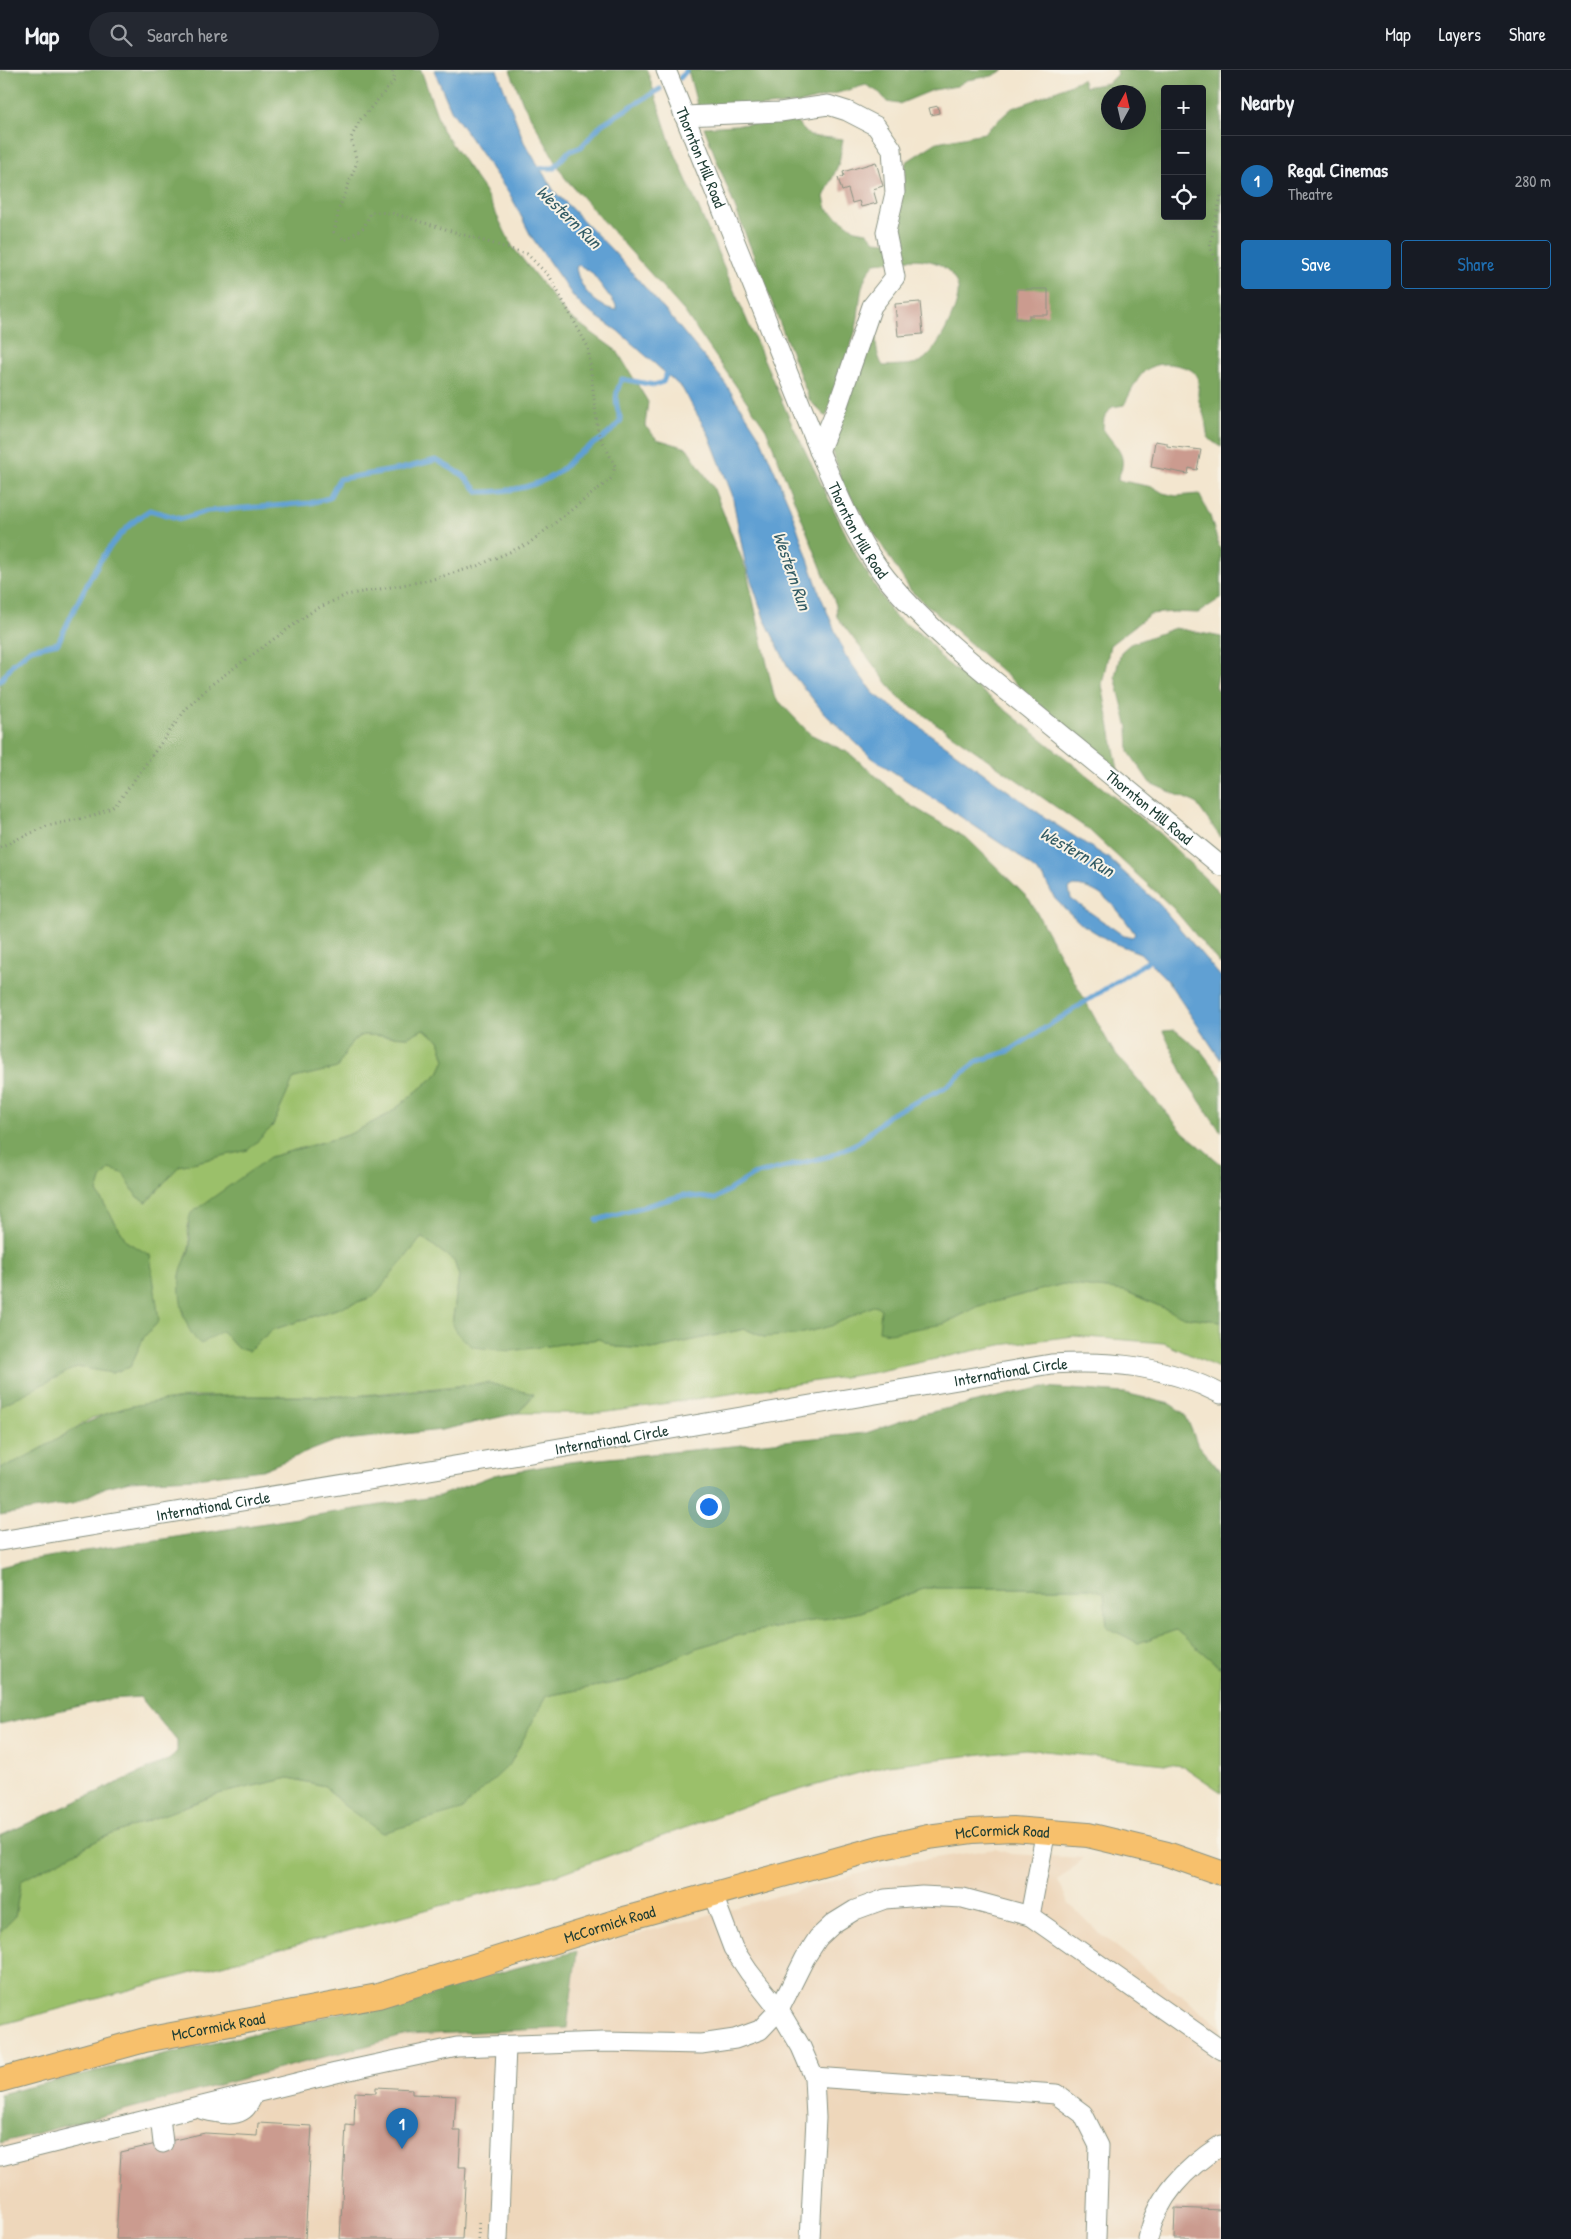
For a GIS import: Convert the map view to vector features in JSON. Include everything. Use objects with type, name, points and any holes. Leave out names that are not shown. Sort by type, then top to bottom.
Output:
[{"type":"main road","name":"McCormick Road","points":[[0,2080],[145,2040],[378,1996],[618,1921],[879,1848],[928,1837],[972,1831],[1046,1830],[1128,1843],[1192,1861],[1221,1873]]},
{"type":"street","name":"Thornton Mill Road","points":[[666,70],[819,451],[844,508],[886,578],[923,619],[982,670],[1221,866]]},
{"type":"street","points":[[684,116],[780,112],[828,105],[847,111],[876,126],[892,149],[895,193],[886,232],[895,277],[872,306],[838,404],[819,451]]},
{"type":"street","name":"International Circle","points":[[0,1541],[1051,1364],[1082,1362],[1144,1366],[1176,1375],[1221,1394]]},
{"type":"street","points":[[1030,1916],[1046,1830]]},
{"type":"street","points":[[713,1895],[733,1948],[779,2010],[801,2047],[814,2077],[816,2118],[810,2239]]},
{"type":"street","points":[[0,2156],[421,2053],[458,2047],[506,2047],[604,2042],[702,2044],[735,2039],[760,2030],[779,2010],[805,1958],[818,1938],[834,1923],[855,1910],[894,1898],[963,1898],[1030,1916],[1221,2050]]},
{"type":"street","points":[[498,2239],[506,2047]]},
{"type":"street","points":[[814,2077],[1056,2094],[1083,2114],[1099,2146],[1096,2239]]},
{"type":"street","points":[[160,2117],[163,2143]]},
{"type":"street","points":[[1148,2239],[1152,2220],[1162,2201],[1196,2161],[1221,2145]]},
{"type":"path","points":[[0,847],[47,826],[94,816],[115,806],[186,709],[212,684],[314,610],[346,595],[430,580],[477,566],[528,544],[612,478],[616,466],[598,432],[588,347],[550,277],[527,254],[392,214],[371,212],[364,226],[346,240],[334,232],[339,208],[357,162],[351,138],[360,120],[395,80],[392,70]]},
{"type":"path","points":[[1221,196],[1210,246],[1221,271]]},
{"type":"shaded area","points":[[995,1849],[1011,1854],[1084,1858],[1058,1881],[1069,1904],[1101,1935],[1221,2026],[1221,2239],[0,2239],[0,2143],[407,2035],[567,2028],[577,1951],[894,1864]]},
{"type":"green space","points":[[0,70],[421,70],[442,130],[484,190],[512,246],[567,315],[617,351],[648,402],[645,426],[657,439],[687,448],[713,487],[747,572],[774,696],[810,734],[849,753],[910,805],[968,839],[1029,899],[1112,1049],[1182,1131],[1221,1164],[1221,1321],[1184,1317],[1125,1291],[1063,1284],[979,1306],[944,1324],[890,1333],[879,1331],[881,1309],[875,1305],[831,1326],[796,1335],[764,1337],[745,1329],[652,1349],[616,1347],[599,1339],[510,1351],[473,1347],[459,1335],[452,1324],[459,1276],[454,1261],[422,1237],[373,1297],[272,1330],[248,1351],[237,1348],[222,1331],[201,1344],[186,1323],[180,1294],[181,1272],[190,1247],[189,1223],[191,1213],[270,1157],[348,1135],[389,1114],[439,1073],[445,1060],[439,1040],[423,1029],[408,1037],[363,1035],[352,1041],[337,1068],[294,1078],[272,1127],[248,1150],[179,1166],[147,1202],[137,1197],[123,1173],[110,1169],[101,1179],[97,1192],[127,1242],[150,1255],[159,1321],[144,1337],[130,1367],[112,1373],[77,1367],[0,1406]]},
{"type":"green space","points":[[510,70],[647,70],[670,142],[790,420],[858,559],[894,616],[926,638],[942,659],[1160,834],[1221,894],[1221,965],[1173,908],[1089,830],[898,697],[837,617],[836,605],[766,429],[684,311],[565,178],[523,103]]},
{"type":"green space","points":[[688,70],[1004,70],[992,76],[967,80],[957,86],[933,90],[899,104],[887,102],[880,93],[866,85],[802,103],[699,112]]},
{"type":"green space","points":[[1116,70],[1221,70],[1221,446],[1211,440],[1207,434],[1198,394],[1196,375],[1190,369],[1176,365],[1156,365],[1143,373],[1124,405],[1112,407],[1104,418],[1103,429],[1122,458],[1121,471],[1117,480],[1153,487],[1163,493],[1176,496],[1199,494],[1210,516],[1221,553],[1221,598],[1198,613],[1150,614],[1110,645],[1102,685],[1119,775],[911,591],[842,483],[831,445],[878,307],[876,345],[883,366],[917,363],[924,359],[939,342],[951,318],[958,296],[958,288],[953,277],[946,269],[930,261],[912,259],[875,263],[862,287],[855,332],[826,417],[810,401],[704,127],[795,121],[810,136],[843,139],[839,163],[824,197],[827,209],[855,230],[867,232],[875,241],[887,242],[896,235],[906,162],[937,142],[984,133],[1012,108],[1082,79],[1085,87],[1108,83],[1117,74]]},
{"type":"green space","points":[[1175,628],[1221,637],[1221,674],[1218,675],[1216,687],[1221,695],[1221,838],[1196,803],[1150,783],[1129,752],[1128,728],[1115,676],[1121,652],[1130,644]]},
{"type":"green space","points":[[423,1029],[439,1040],[445,1060],[439,1073],[389,1114],[348,1135],[270,1157],[187,1224],[190,1245],[180,1276],[183,1315],[222,1331],[237,1348],[248,1351],[272,1330],[373,1297],[422,1237],[454,1261],[459,1276],[452,1324],[510,1351],[599,1339],[616,1347],[652,1349],[745,1329],[764,1337],[831,1326],[875,1304],[881,1309],[944,1324],[979,1306],[1063,1284],[1125,1291],[1184,1317],[1221,1321],[1221,1369],[1164,1343],[1074,1336],[1000,1345],[871,1373],[601,1413],[518,1413],[534,1395],[488,1383],[353,1396],[194,1396],[132,1406],[92,1418],[26,1458],[0,1468],[0,1406],[77,1366],[112,1373],[130,1367],[144,1337],[159,1321],[150,1256],[127,1242],[97,1192],[101,1179],[110,1169],[123,1173],[137,1197],[147,1202],[179,1166],[248,1150],[272,1127],[294,1078],[336,1068],[352,1041],[363,1035],[408,1037]]},
{"type":"green space","points":[[1175,1030],[1201,1051],[1221,1077],[1221,1132],[1187,1082],[1163,1031]]},
{"type":"green space","points":[[488,1383],[534,1394],[518,1413],[442,1430],[335,1441],[262,1470],[195,1478],[130,1481],[106,1487],[72,1504],[0,1515],[0,1468],[34,1453],[98,1418],[133,1406],[187,1398],[369,1395]]},
{"type":"green space","points":[[1044,1387],[1125,1393],[1170,1404],[1185,1414],[1197,1443],[1221,1472],[1221,1668],[1176,1630],[1138,1643],[1107,1627],[1104,1593],[1090,1588],[926,1588],[861,1612],[747,1633],[696,1648],[629,1680],[546,1696],[510,1764],[461,1810],[382,1833],[342,1804],[325,1786],[289,1778],[218,1794],[102,1838],[21,1881],[15,1917],[0,1932],[0,1836],[170,1759],[177,1751],[177,1741],[140,1697],[111,1699],[0,1724],[0,1567],[28,1560],[439,1496],[494,1475],[569,1462],[866,1433],[922,1414]]},
{"type":"green space","points":[[926,1588],[1090,1588],[1104,1593],[1107,1627],[1138,1643],[1176,1630],[1221,1668],[1221,1792],[1183,1766],[1026,1749],[887,1765],[747,1805],[562,1873],[0,2025],[0,1932],[15,1917],[20,1881],[102,1838],[218,1794],[289,1778],[325,1786],[342,1804],[510,1764],[546,1696],[629,1680],[696,1648],[747,1633],[861,1612]]},
{"type":"green space","points":[[577,1951],[567,2028],[407,2035],[0,2143],[0,2094],[437,1990]]},
{"type":"water","name":"Western Run","points":[[434,70],[497,70],[524,142],[554,191],[613,251],[670,316],[723,380],[760,437],[790,507],[821,597],[845,655],[873,693],[1047,819],[1108,858],[1158,903],[1221,977],[1221,1060],[1167,980],[1140,953],[1111,942],[1080,923],[1055,899],[1044,878],[1018,855],[871,757],[825,714],[790,671],[764,618],[745,562],[732,494],[709,435],[682,388],[618,331],[584,308],[573,296],[531,236],[512,198],[451,110]],"holes":[[[579,265],[591,272],[616,305],[616,310],[601,305],[584,288],[577,274],[576,267]],[[1074,886],[1094,891],[1110,902],[1135,934],[1132,937],[1124,936],[1071,899],[1069,889]]]},
{"type":"building","points":[[938,106],[939,113],[931,115],[929,108]]},
{"type":"building","points":[[876,162],[883,186],[873,189],[877,203],[861,207],[859,201],[852,203],[848,189],[842,191],[838,178],[844,176],[843,172]]},
{"type":"building","points":[[1017,289],[1048,289],[1048,315],[1029,315],[1029,319],[1016,319]]},
{"type":"building","points":[[920,302],[923,334],[898,336],[895,304]]},
{"type":"building","points":[[1155,441],[1167,443],[1167,446],[1201,450],[1197,470],[1189,468],[1188,474],[1151,467]]},
{"type":"building","points":[[376,2087],[412,2089],[412,2094],[456,2096],[454,2131],[461,2131],[459,2167],[466,2167],[462,2239],[340,2239],[346,2125],[354,2126],[355,2092],[376,2093]]},
{"type":"building","points":[[258,2123],[312,2126],[305,2239],[116,2239],[121,2152],[205,2133],[257,2136]]},
{"type":"building","points":[[1175,2208],[1221,2210],[1221,2239],[1174,2239]]},
{"type":"waterway","points":[[680,78],[687,70]]},
{"type":"waterway","points":[[534,168],[554,168],[568,152],[581,147],[602,124],[660,89]]},
{"type":"waterway","points":[[0,681],[13,664],[31,649],[58,643],[85,587],[106,552],[133,522],[150,510],[181,519],[207,511],[310,503],[329,498],[339,479],[400,469],[436,460],[463,475],[479,492],[512,490],[533,485],[562,469],[577,455],[617,425],[621,420],[617,409],[617,394],[622,379],[654,385],[663,382],[669,368]]},
{"type":"waterway","points":[[597,1220],[684,1195],[715,1199],[753,1175],[830,1156],[859,1142],[889,1115],[944,1088],[978,1061],[1009,1051],[1153,958]]},
{"type":"place","name":"Regal Cinemas","points":[[402,2149]]}]
